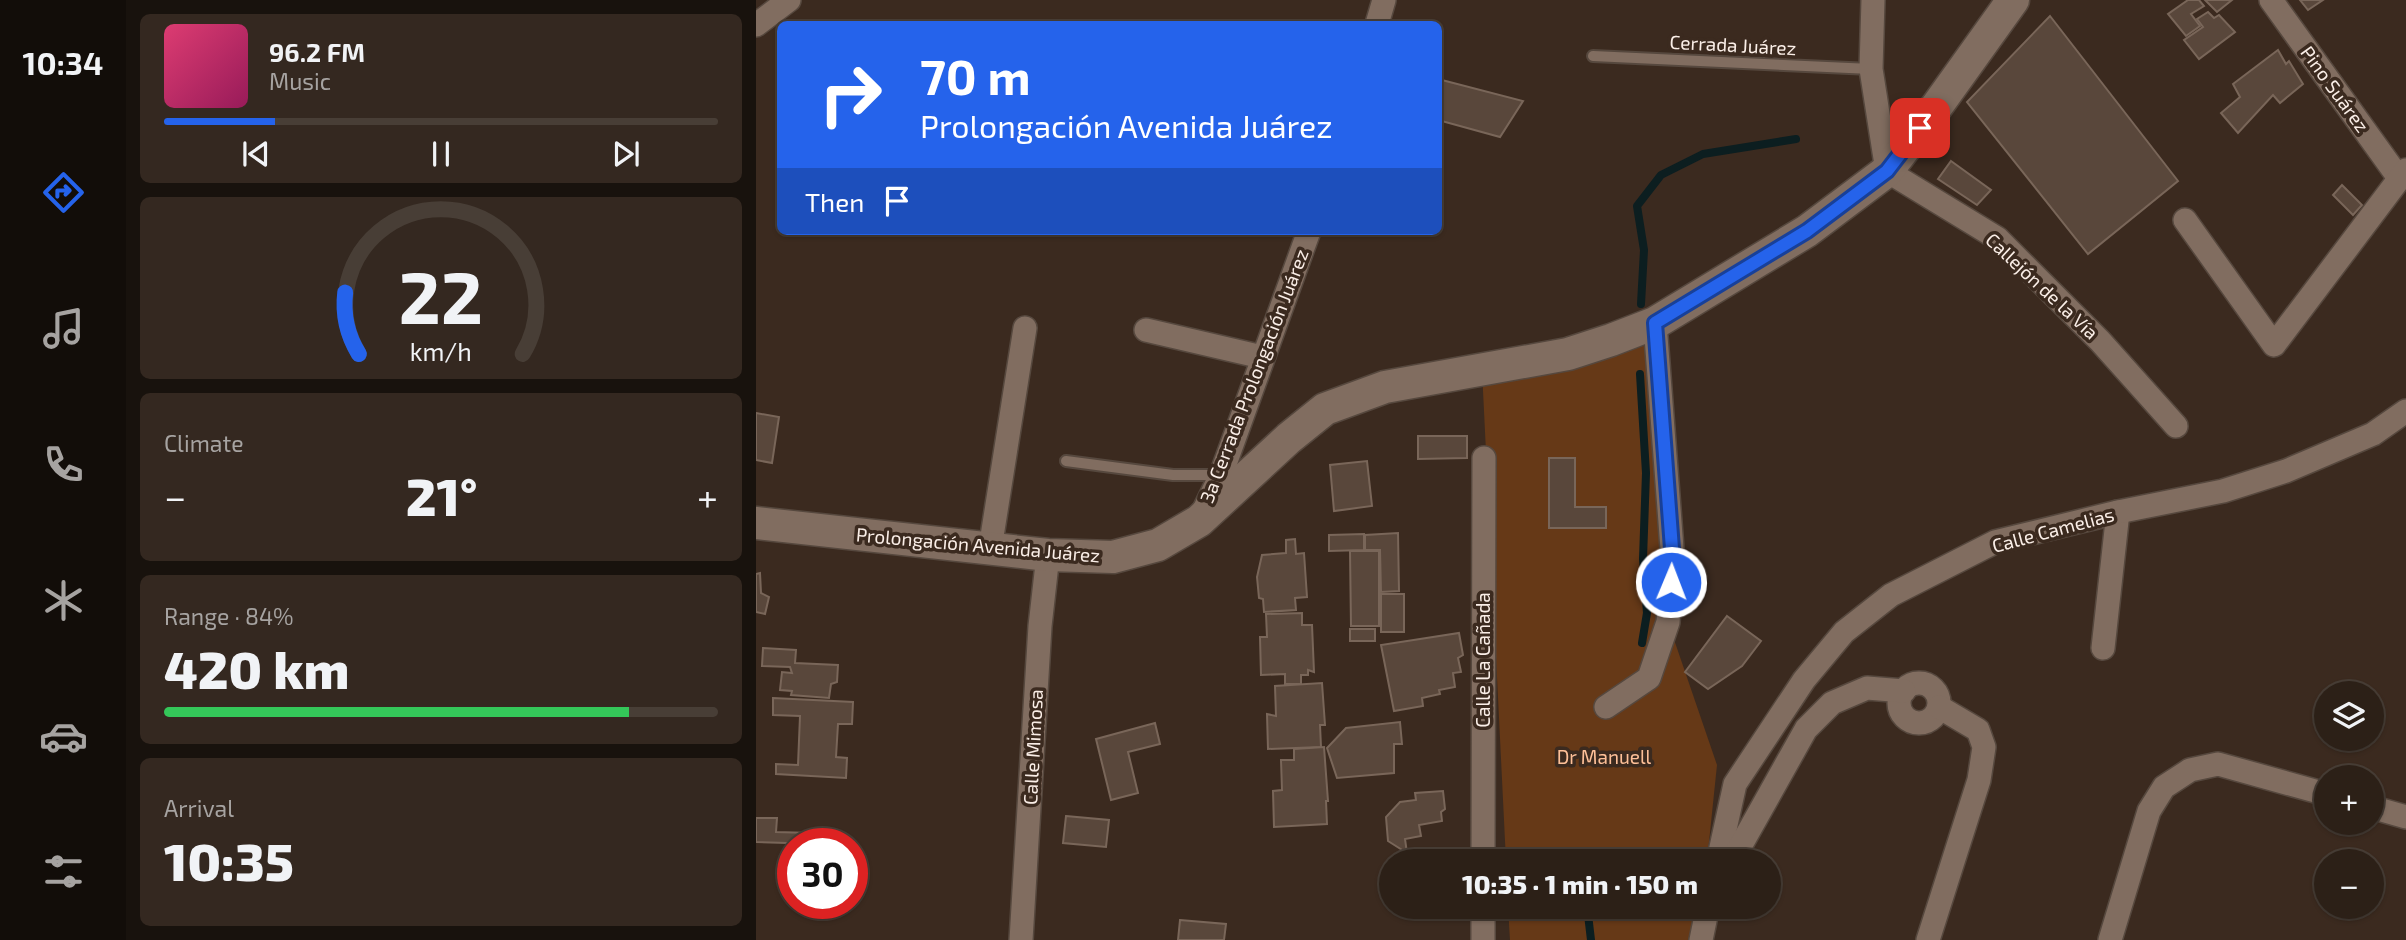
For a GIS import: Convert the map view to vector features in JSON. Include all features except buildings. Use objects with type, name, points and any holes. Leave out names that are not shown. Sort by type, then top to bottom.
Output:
[{"type":"street","points":[[756,25],[789,0]]},
{"type":"street","points":[[1378,21],[1384,0]]},
{"type":"street","points":[[1873,0],[1871,69],[1887,171]]},
{"type":"street","name":"Prolongación Avenida Juárez","points":[[756,523],[1048,555],[1113,557],[1158,545],[1199,521],[1289,438],[1325,409],[1385,387],[1568,354],[1655,323],[1807,231],[1887,171],[2012,0]]},
{"type":"street","name":"Pino Suárez","points":[[2270,0],[2403,174]]},
{"type":"street","name":"Callejón de la Vía","points":[[1887,171],[1997,238],[2100,341],[2176,426]]},
{"type":"street","points":[[2185,220],[2274,345],[2403,174]]},
{"type":"street","name":"3a Cerrada Prolongación Juárez","points":[[1199,521],[1221,474],[1308,235]]},
{"type":"street","points":[[1606,707],[1649,678],[1668,622],[1673,562],[1655,323]]},
{"type":"street","points":[[990,549],[1025,328]]},
{"type":"street","points":[[1146,330],[1262,357]]},
{"type":"street","name":"Calle Camelias","points":[[1721,849],[1735,784],[1804,680],[1844,632],[1891,595],[1995,542],[2118,512],[2223,491],[2286,471],[2373,434],[2406,411]]},
{"type":"street","name":"Calle La Cañada","points":[[1483,849],[1484,458]]},
{"type":"street","points":[[2104,648],[2118,512]]},
{"type":"street","name":"Calle Mimosa","points":[[1021,940],[1040,626],[1048,555]]},
{"type":"street","points":[[1928,684],[1939,698],[1939,707],[1929,721],[1919,723],[1904,716],[1900,699],[1911,685],[1928,684]]},
{"type":"street","points":[[1739,849],[1806,729],[1832,703],[1867,688],[1904,691]]},
{"type":"street","points":[[1928,940],[1979,780],[1984,747],[1978,730],[1939,707]]},
{"type":"street","points":[[2110,940],[2149,811],[2164,787],[2190,770],[2218,764],[2314,791]]},
{"type":"street","points":[[2384,811],[2406,817]]},
{"type":"street","points":[[1483,919],[1483,940]]},
{"type":"street","points":[[1701,940],[1705,919]]},
{"type":"lane","name":"Cerrada Juárez","points":[[1593,56],[1871,69]]},
{"type":"lane","points":[[1066,461],[1173,475],[1221,474]]},
{"type":"green space","name":"Dr Manuell","points":[[1655,323],[1668,622],[1717,765],[1708,849],[1505,849],[1482,370]]},
{"type":"green space","points":[[1509,919],[1702,919],[1699,940],[1510,940]]},
{"type":"waterway","points":[[1641,304],[1644,250],[1637,206],[1661,175],[1703,154],[1796,139]]},
{"type":"waterway","points":[[1640,374],[1646,473],[1643,559],[1647,613],[1642,643]]},
{"type":"waterway","points":[[1589,919],[1591,940]]},
{"type":"route","points":[[1671,582],[1673,562],[1655,323],[1807,231],[1887,171],[1920,128]]}]
